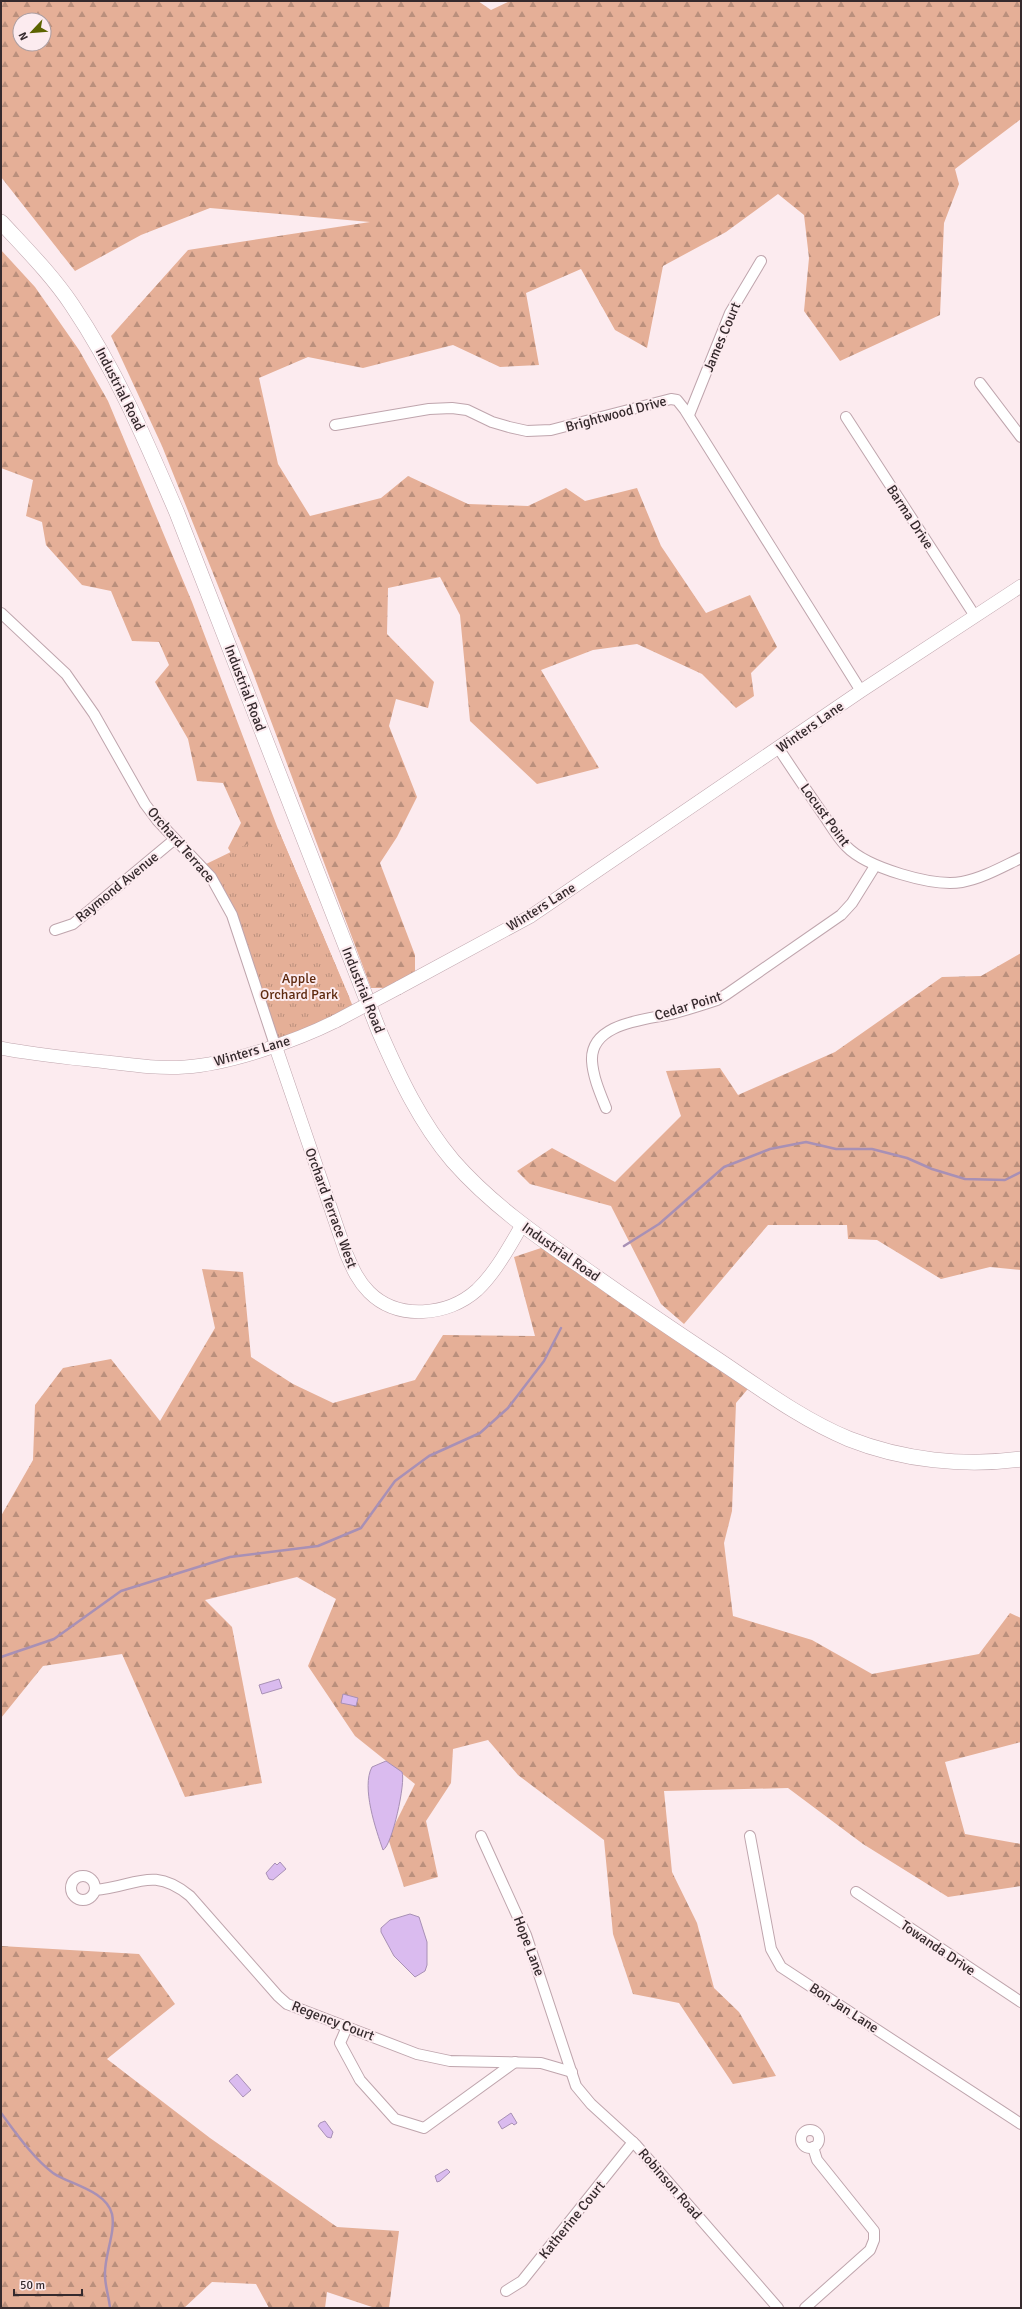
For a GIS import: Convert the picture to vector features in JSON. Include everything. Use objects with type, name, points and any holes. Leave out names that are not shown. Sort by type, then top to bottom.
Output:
[{"type":"main road","name":"Industrial Road","points":[[1,222],[34,258],[71,303],[117,379],[143,434],[177,513],[378,1031],[418,1113],[452,1159],[483,1193],[522,1225],[752,1384],[811,1419],[848,1438],[924,1459],[970,1462],[1021,1459]]},
{"type":"street","name":"James Court","points":[[688,415],[730,313],[761,261]]},
{"type":"street","points":[[980,383],[1021,437]]},
{"type":"street","name":"Brightwood Drive","points":[[335,425],[429,409],[452,408],[467,410],[492,422],[509,427],[527,431],[551,430],[671,399],[677,400],[688,415],[861,691]]},
{"type":"street","name":"Barma Drive","points":[[846,417],[974,616]]},
{"type":"street","name":"Winters Lane","points":[[1,1048],[70,1058],[139,1065],[185,1067],[224,1060],[275,1045],[336,1021],[531,916],[779,749],[861,691],[1021,586]]},
{"type":"street","name":"Orchard Terrace","points":[[2,616],[66,674],[94,714],[145,804],[175,839],[211,877],[226,901],[246,953],[275,1045]]},
{"type":"street","name":"Locust Point","points":[[779,749],[846,846],[875,866],[920,878],[960,882],[992,872],[1021,858]]},
{"type":"street","name":"Raymond Avenue","points":[[55,930],[73,924],[175,839]]},
{"type":"street","name":"Cedar Point","points":[[606,1108],[596,1082],[592,1061],[595,1046],[605,1034],[623,1025],[704,1004],[727,994],[841,915],[852,903],[875,866]]},
{"type":"street","name":"Orchard Terrace West","points":[[275,1045],[354,1274],[370,1293],[392,1307],[410,1311],[425,1312],[445,1309],[458,1303],[477,1290],[491,1274],[522,1225]]},
{"type":"street","name":"Hope Lane","points":[[481,1836],[526,1934],[567,2060]]},
{"type":"street","name":"Bon Jan Lane","points":[[750,1836],[771,1949],[781,1967],[1021,2124]]},
{"type":"street","name":"Regency Court","points":[[95,1890],[111,1889],[127,1883],[155,1880],[177,1886],[190,1896],[278,1996],[287,2004],[411,2052],[440,2060],[541,2063],[572,2072]]},
{"type":"street","name":"Towanda Drive","points":[[856,1892],[1021,2002]]},
{"type":"street","points":[[347,2027],[340,2043],[360,2080],[395,2119],[424,2128],[515,2062]]},
{"type":"street","name":"Robinson Road","points":[[567,2060],[576,2086],[584,2096],[633,2142],[778,2308]]},
{"type":"street","name":"Katherine Court","points":[[506,2291],[522,2281],[633,2142]]},
{"type":"street","points":[[805,2308],[870,2250],[874,2240],[874,2231],[817,2160],[813,2147]]},
{"type":"green space","points":[[1,1],[478,1],[491,10],[510,1],[1021,1],[1021,119],[955,169],[959,184],[944,223],[940,315],[840,361],[804,311],[809,258],[804,215],[778,194],[726,232],[663,266],[647,348],[615,330],[581,269],[526,293],[539,365],[500,367],[453,345],[363,368],[308,357],[259,378],[278,464],[310,516],[381,498],[408,476],[468,504],[528,506],[566,488],[585,501],[637,488],[661,546],[706,613],[750,595],[777,647],[751,673],[754,696],[736,708],[702,674],[637,644],[593,650],[541,670],[599,768],[537,784],[470,721],[460,615],[440,577],[388,588],[387,634],[434,682],[428,708],[396,699],[389,726],[417,797],[397,837],[380,863],[415,955],[415,979],[398,988],[371,988],[253,673],[162,446],[111,336],[188,250],[370,222],[210,208],[141,235],[75,271],[1,177]]},
{"type":"green space","points":[[1,250],[35,287],[79,350],[108,401],[192,602],[278,829],[350,999],[239,866],[228,848],[241,823],[223,783],[197,781],[188,739],[155,682],[169,665],[159,642],[132,641],[111,591],[82,585],[46,545],[42,522],[26,516],[33,480],[1,468]]},
{"type":"green space","name":"Apple Orchard Park","points":[[278,829],[354,1009],[275,1045],[232,915],[202,866]]},
{"type":"green space","points":[[1021,953],[1021,1270],[990,1267],[941,1279],[877,1240],[848,1239],[847,1225],[768,1225],[684,1324],[661,1304],[611,1206],[530,1184],[517,1171],[552,1148],[615,1182],[681,1116],[666,1071],[720,1068],[738,1095],[835,1052],[942,977],[981,976]]},
{"type":"green space","points":[[550,1245],[752,1384],[736,1403],[732,1511],[724,1543],[733,1616],[812,1640],[872,1674],[979,1654],[1010,1613],[1021,1618],[1021,1742],[945,1762],[965,1834],[1021,1844],[1021,1886],[948,1897],[863,1844],[788,1788],[664,1791],[672,1872],[697,1923],[714,1988],[739,2012],[776,2076],[733,2084],[679,2003],[633,1994],[613,1934],[604,1840],[518,1775],[488,1740],[453,1749],[451,1783],[426,1821],[438,1877],[404,1887],[388,1838],[415,1784],[355,1736],[308,1666],[336,1599],[297,1577],[205,1600],[232,1627],[262,1783],[185,1797],[122,1654],[43,1666],[1,1718],[1,1516],[33,1460],[35,1405],[63,1368],[111,1359],[160,1421],[215,1328],[202,1269],[243,1272],[251,1357],[293,1384],[333,1403],[415,1380],[443,1335],[535,1336],[514,1257]]},
{"type":"green space","points":[[1,1946],[139,1954],[175,2004],[107,2059],[210,2138],[337,2227],[399,2231],[389,2308],[375,2308],[327,2292],[325,2308],[269,2308],[256,2284],[212,2282],[184,2308],[1,2308]]},
{"type":"shaded area","points":[[279,1679],[282,1688],[262,1694],[259,1685]]},
{"type":"shaded area","points":[[343,1694],[358,1698],[356,1706],[341,1703]]},
{"type":"shaded area","points":[[386,1761],[402,1772],[403,1778],[394,1826],[387,1846],[383,1850],[371,1808],[368,1786],[369,1775],[372,1767]]},
{"type":"shaded area","points":[[280,1862],[286,1869],[273,1880],[269,1879],[266,1873],[275,1863],[277,1865]]},
{"type":"shaded area","points":[[410,1914],[419,1917],[427,1942],[427,1965],[425,1971],[415,1977],[394,1956],[381,1932],[381,1928],[390,1920]]},
{"type":"shaded area","points":[[237,2074],[251,2090],[243,2097],[229,2081]]},
{"type":"shaded area","points":[[511,2113],[517,2123],[514,2125],[512,2123],[502,2129],[498,2122]]},
{"type":"shaded area","points":[[325,2121],[333,2132],[331,2138],[327,2137],[318,2126],[320,2123]]},
{"type":"shaded area","points":[[447,2169],[450,2172],[437,2182],[435,2176]]},
{"type":"waterway","points":[[624,1246],[659,1224],[724,1167],[770,1149],[806,1142],[836,1149],[872,1149],[907,1158],[932,1169],[965,1179],[1005,1180],[1021,1172]]},
{"type":"waterway","points":[[1,1657],[54,1639],[121,1591],[230,1557],[318,1546],[361,1528],[395,1481],[429,1456],[480,1433],[508,1408],[544,1361],[561,1328]]},
{"type":"waterway","points":[[1,2113],[25,2145],[46,2167],[60,2177],[95,2193],[108,2206],[112,2214],[113,2221],[105,2268],[110,2308]]}]
